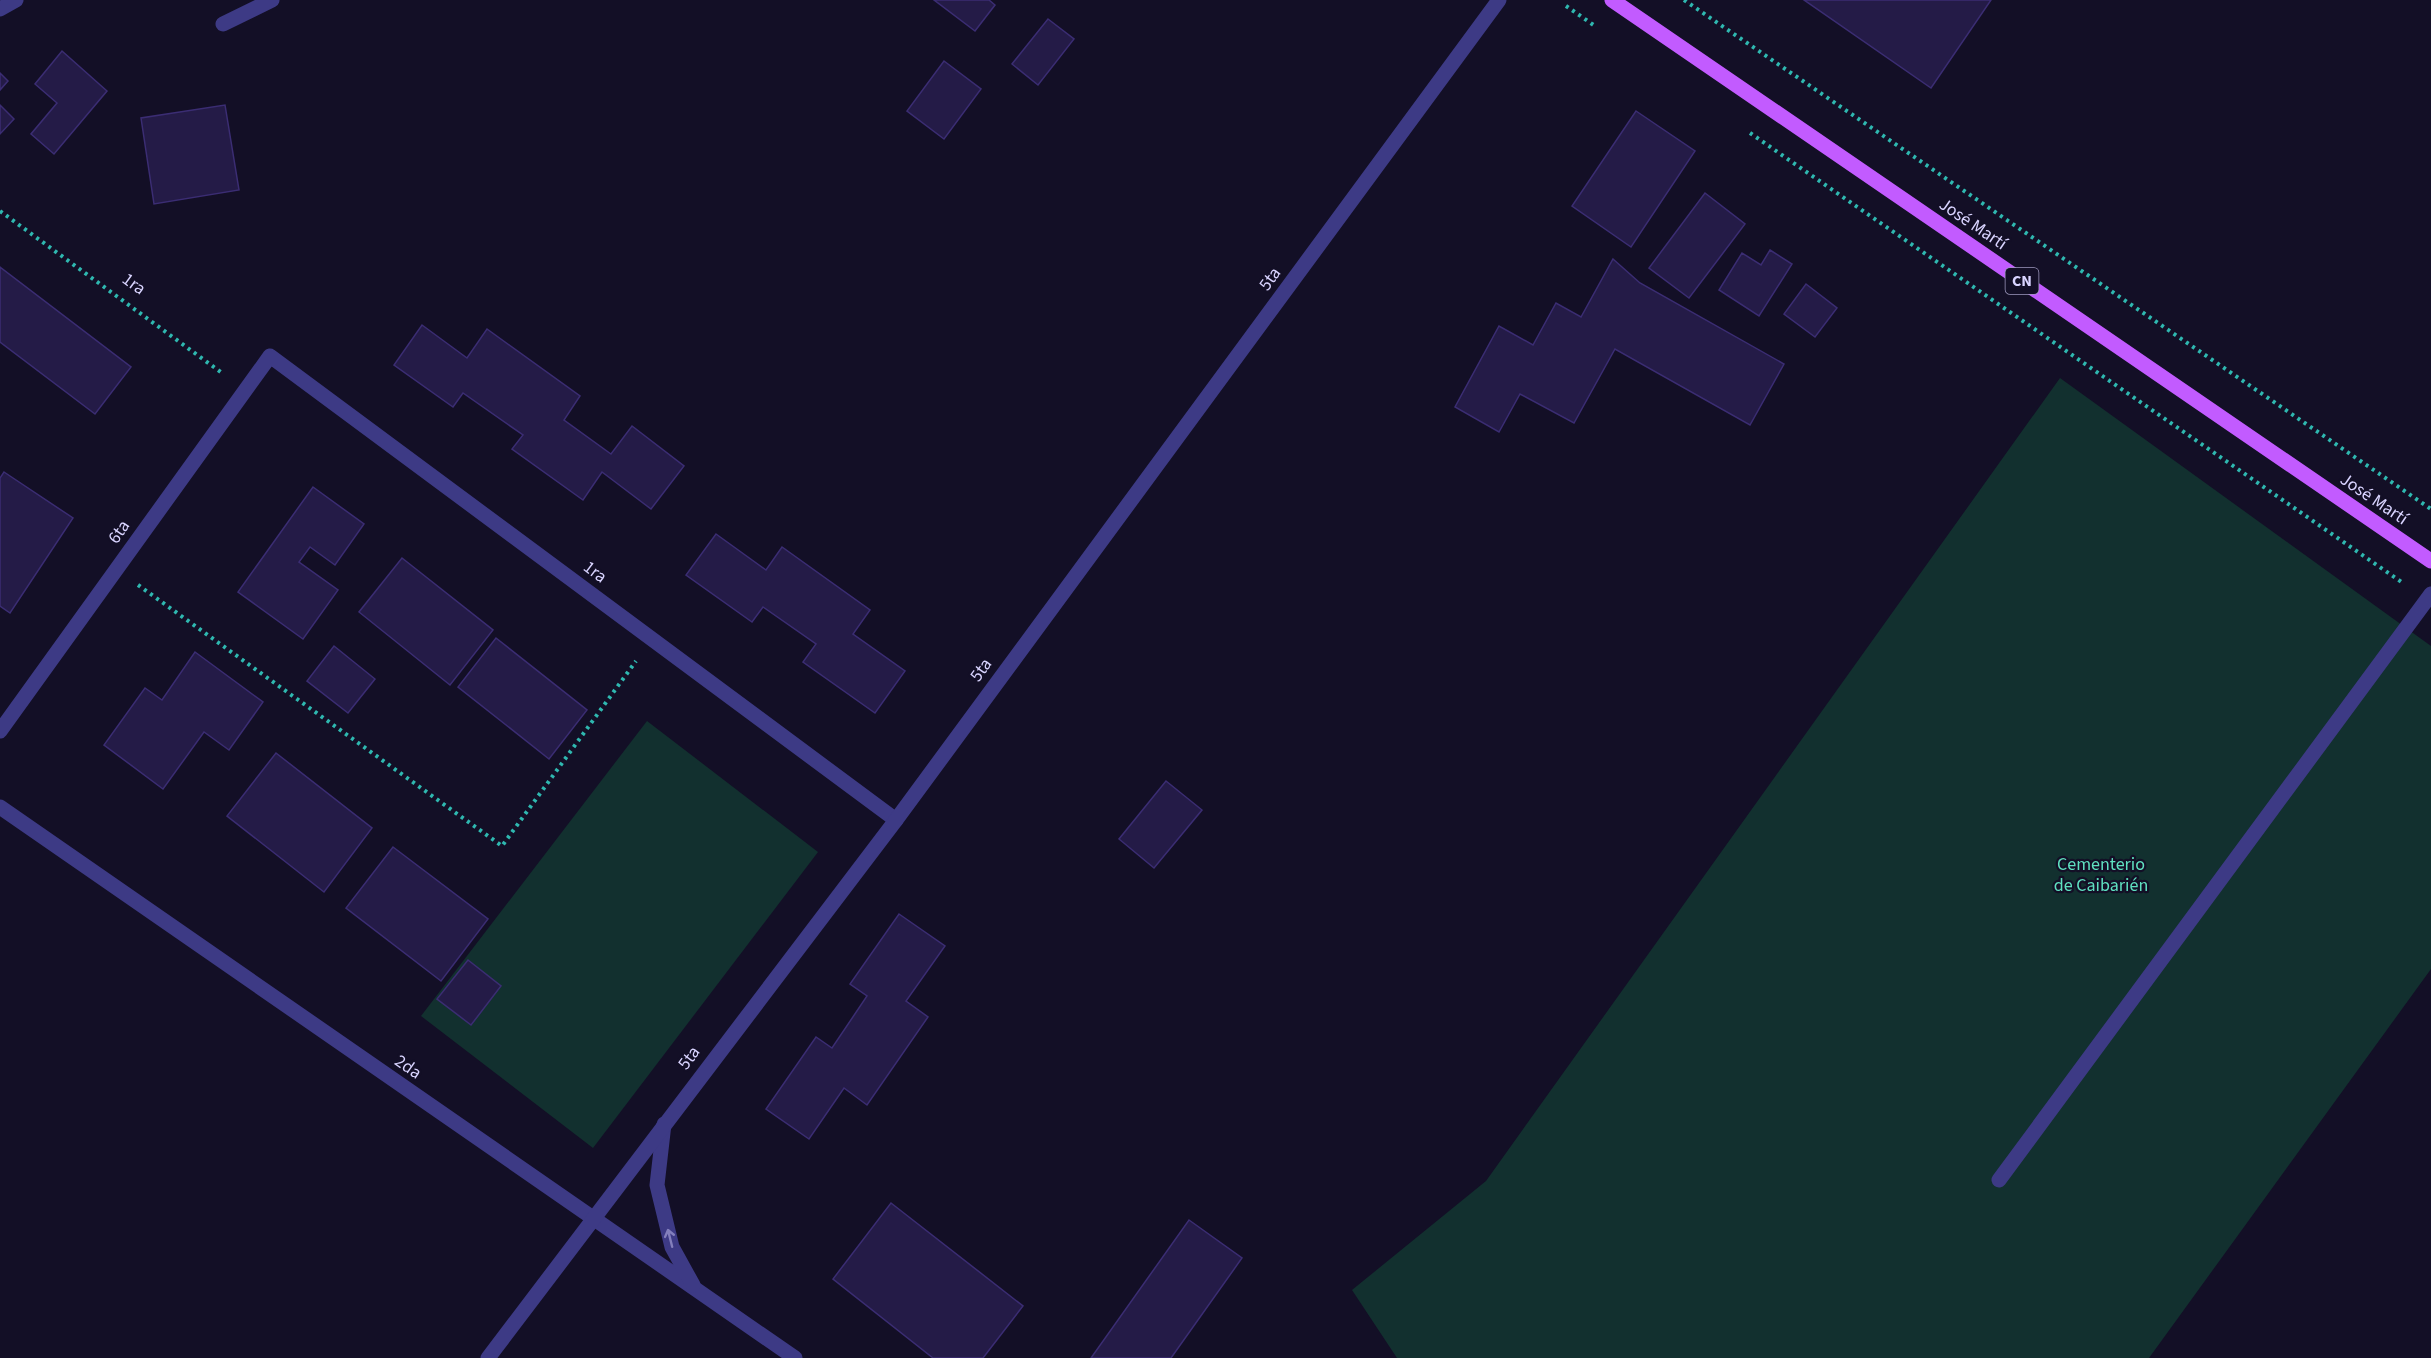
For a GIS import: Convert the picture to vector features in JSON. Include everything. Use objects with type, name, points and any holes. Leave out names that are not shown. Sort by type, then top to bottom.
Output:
[{"type":"main road","name":"José Martí","points":[[1612,0],[2431,561]]},
{"type":"street","points":[[0,9],[16,0]]},
{"type":"street","points":[[223,24],[272,0]]},
{"type":"street","name":"5ta","points":[[488,1358],[896,820],[1499,0]]},
{"type":"street","name":"1ra","points":[[270,356],[896,820]]},
{"type":"street","name":"6ta","points":[[0,731],[244,389],[270,356]]},
{"type":"street","points":[[1999,1180],[2429,596]]},
{"type":"street","name":"2da","points":[[0,807],[795,1358]]},
{"type":"street","points":[[664,1124],[657,1185],[672,1247],[696,1290]]},
{"type":"path","points":[[1684,0],[2431,509]]},
{"type":"path","points":[[1566,6],[1596,26]]},
{"type":"path","points":[[1742,128],[2429,596]]},
{"type":"path","name":"1ra","points":[[0,211],[244,389]]},
{"type":"path","points":[[116,570],[502,846],[652,639]]},
{"type":"green space","name":"Cementerio de Caibarién","points":[[2060,378],[2431,646],[2431,969],[2149,1358],[1397,1358],[1352,1290],[1486,1181]]},
{"type":"green space","points":[[647,721],[818,852],[593,1148],[421,1016]]},
{"type":"building","points":[[934,0],[989,0],[995,5],[975,31]]},
{"type":"building","points":[[1804,0],[1991,0],[1931,88]]},
{"type":"building","points":[[1048,19],[1074,39],[1038,85],[1012,64]]},
{"type":"building","points":[[62,51],[107,91],[54,154],[31,134],[57,103],[35,84]]},
{"type":"building","points":[[944,61],[981,89],[944,139],[907,111]]},
{"type":"building","points":[[0,73],[8,81],[0,90]]},
{"type":"building","points":[[0,105],[14,119],[0,134]]},
{"type":"building","points":[[225,105],[239,190],[154,204],[141,118]]},
{"type":"building","points":[[1636,111],[1695,151],[1631,247],[1572,206]]},
{"type":"building","points":[[1705,193],[1745,224],[1689,298],[1649,268]]},
{"type":"building","points":[[1770,250],[1792,264],[1759,316],[1719,290],[1742,253],[1761,265]]},
{"type":"building","points":[[1613,259],[1640,283],[1784,364],[1750,425],[1615,349],[1574,423],[1520,394],[1499,432],[1455,407],[1499,326],[1533,345],[1556,303],[1581,317]]},
{"type":"building","points":[[0,267],[131,367],[95,414],[0,342]]},
{"type":"building","points":[[1806,284],[1837,308],[1815,337],[1784,314]]},
{"type":"building","points":[[422,325],[467,358],[487,329],[580,396],[564,420],[611,454],[632,426],[684,466],[651,509],[602,472],[583,500],[512,449],[523,435],[463,393],[453,407],[394,365]]},
{"type":"building","points":[[4,472],[73,518],[10,613],[0,606],[0,478]]},
{"type":"building","points":[[313,487],[364,524],[335,565],[310,547],[299,562],[338,590],[303,639],[238,592]]},
{"type":"building","points":[[716,534],[766,570],[782,547],[870,610],[853,634],[905,671],[875,713],[803,662],[816,644],[763,607],[752,622],[686,575]]},
{"type":"building","points":[[402,558],[493,630],[450,685],[359,612]]},
{"type":"building","points":[[496,638],[587,710],[549,759],[458,687]]},
{"type":"building","points":[[334,646],[375,679],[348,713],[307,681]]},
{"type":"building","points":[[195,652],[263,702],[229,750],[204,732],[163,789],[104,745],[145,688],[162,700]]},
{"type":"building","points":[[276,753],[372,828],[324,892],[227,816]]},
{"type":"building","points":[[1166,781],[1202,810],[1154,868],[1119,839]]},
{"type":"building","points":[[393,847],[488,919],[441,981],[346,908]]},
{"type":"building","points":[[899,914],[945,946],[906,1001],[928,1017],[867,1105],[844,1088],[809,1139],[766,1109],[816,1037],[832,1048],[867,996],[850,984]]},
{"type":"building","points":[[468,960],[501,986],[471,1025],[437,999]]},
{"type":"building","points":[[891,1203],[1023,1306],[983,1358],[933,1358],[833,1279]]},
{"type":"building","points":[[1189,1220],[1242,1258],[1171,1358],[1091,1358]]}]
